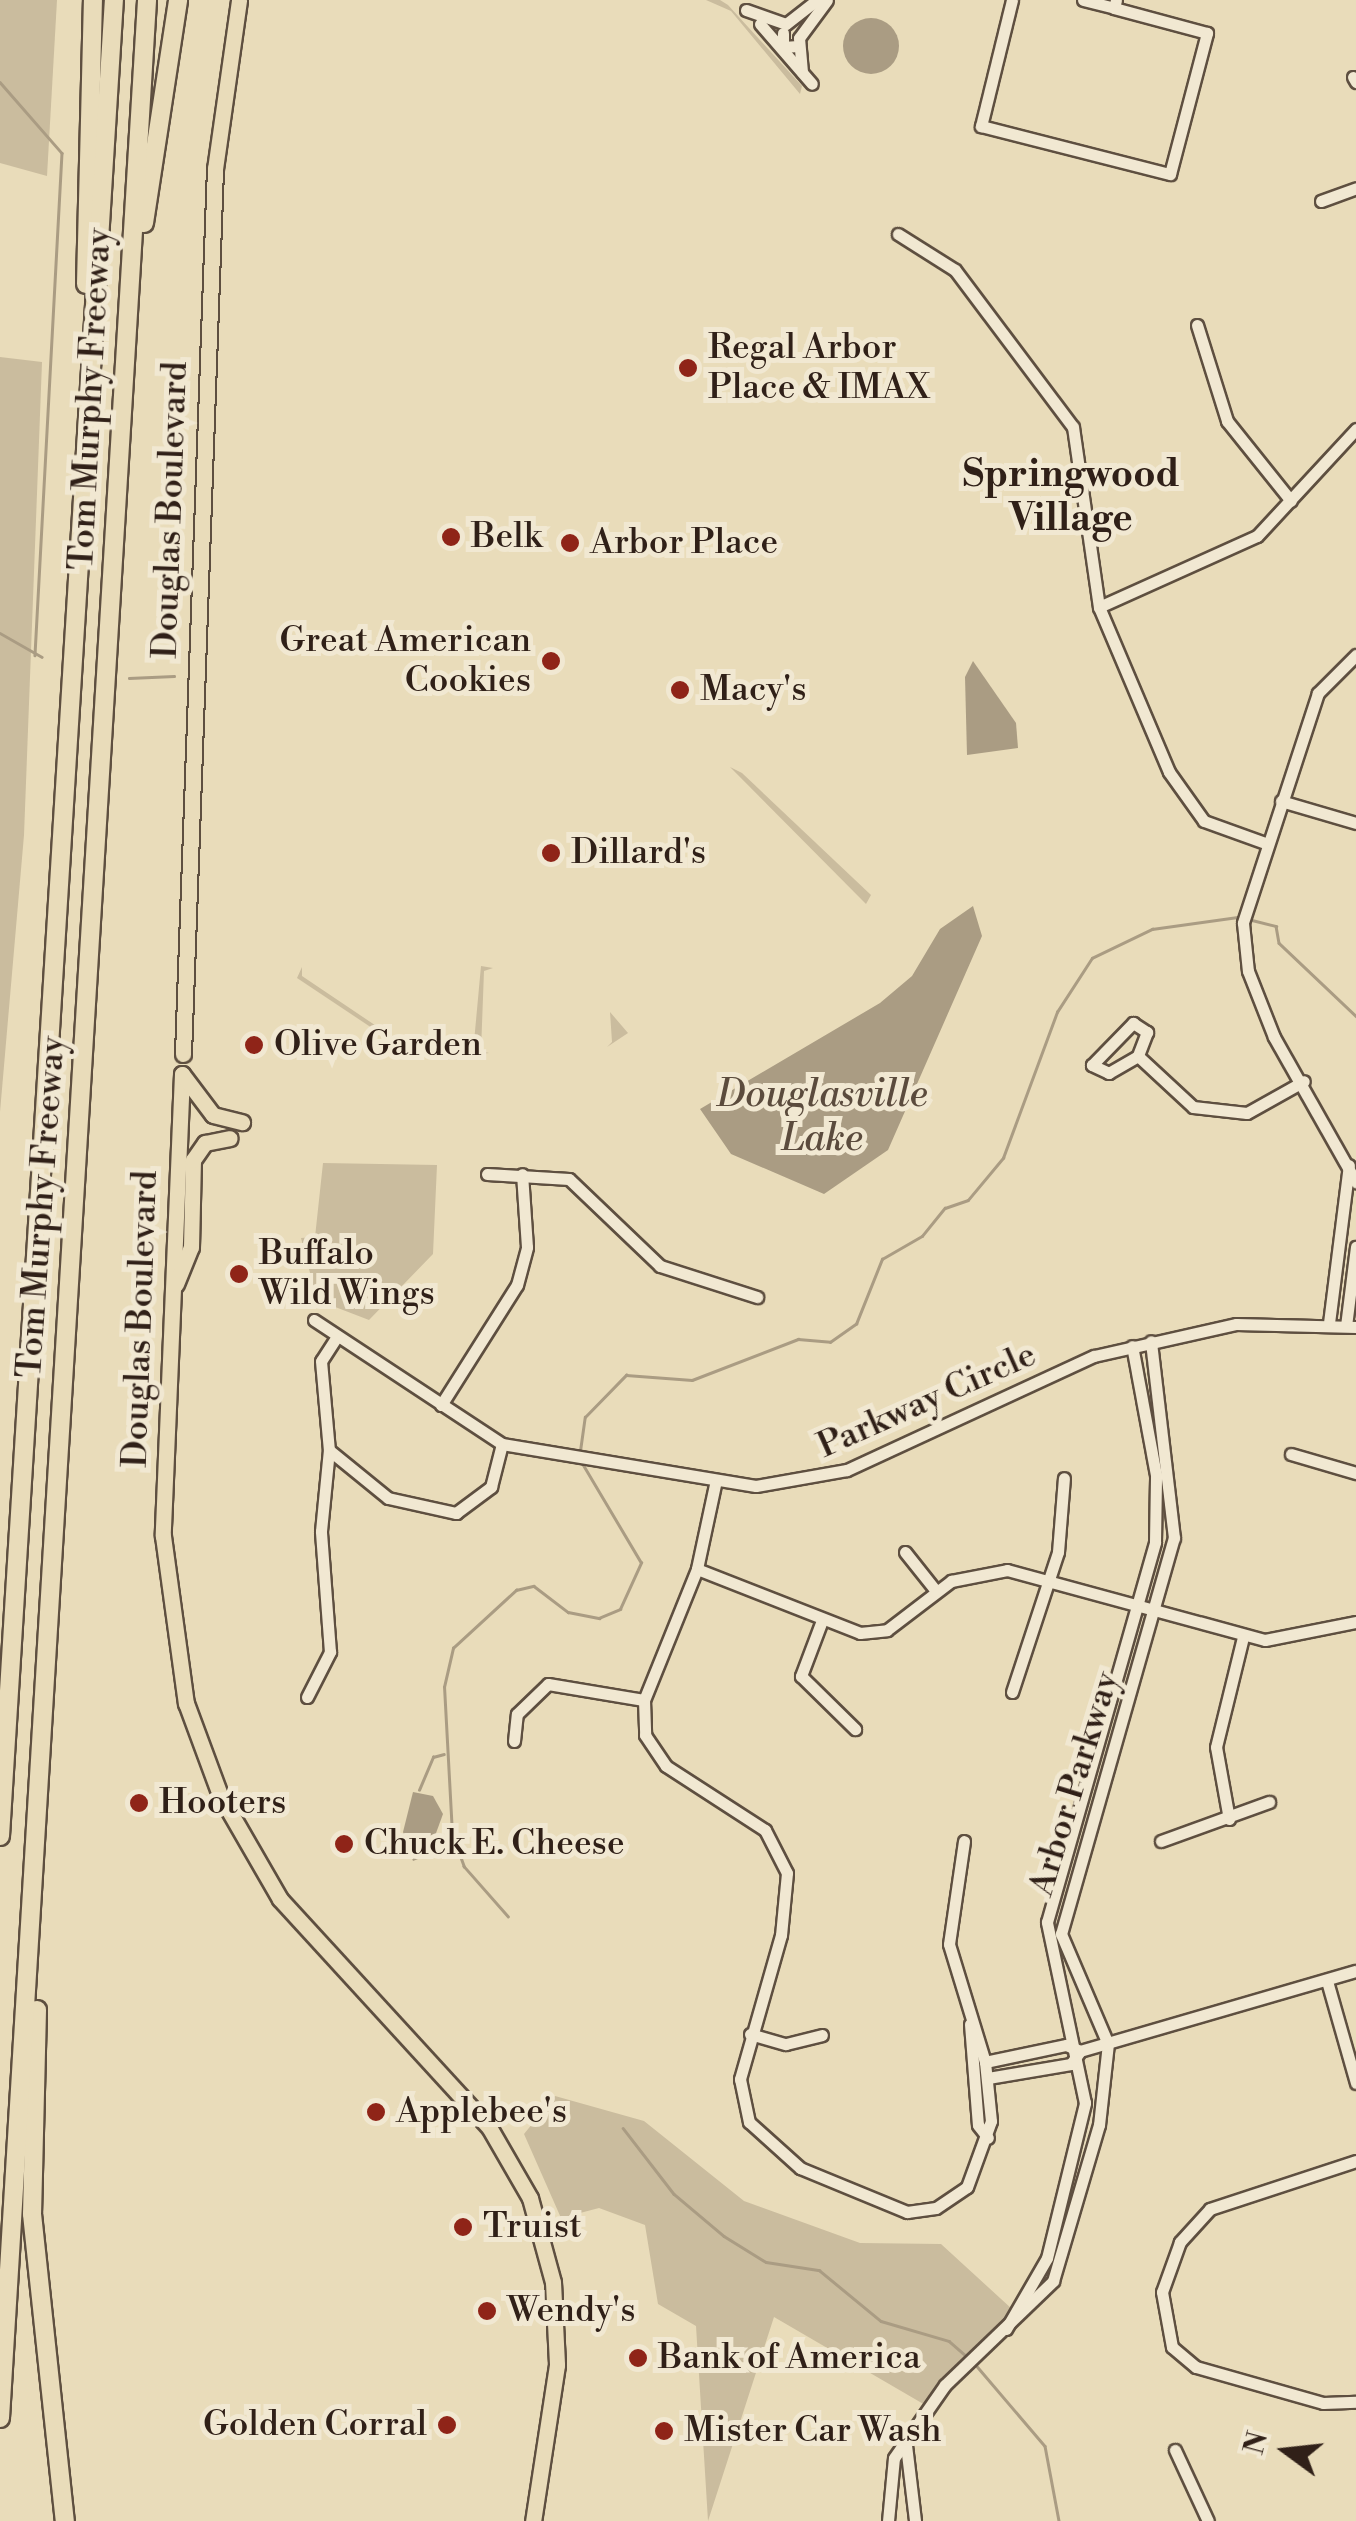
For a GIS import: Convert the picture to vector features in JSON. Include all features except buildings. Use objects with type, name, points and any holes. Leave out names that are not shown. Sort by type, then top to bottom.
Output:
[{"type":"highway","points":[[82,526],[93,0]]},
{"type":"highway","name":"Tom Murphy Freeway","points":[[0,1836],[114,0]]},
{"type":"highway","name":"Tom Murphy Freeway","points":[[0,2418],[147,0]]},
{"type":"highway","points":[[128,322],[178,0]]},
{"type":"highway","points":[[42,1750],[32,2214],[64,2521]]},
{"type":"main road","name":"Douglas Boulevard","points":[[183,1054],[215,169],[239,0]]},
{"type":"main road","name":"Douglas Boulevard","points":[[182,1074],[164,1566],[186,1703],[220,1795],[280,1899],[489,2127],[530,2198],[553,2282],[557,2365],[533,2521]]},
{"type":"main road","points":[[182,1074],[212,1116],[242,1122]]},
{"type":"main road","points":[[172,1292],[192,1247],[193,1160],[205,1143],[230,1138]]},
{"type":"street","points":[[818,0],[786,24],[748,12],[787,43],[812,84],[806,43],[827,0]]},
{"type":"street","points":[[787,43],[818,0]]},
{"type":"street","points":[[1012,0],[981,126],[1170,174],[1207,33],[1115,4],[1083,0]]},
{"type":"street","points":[[787,43],[818,15]]},
{"type":"street","points":[[787,43],[802,72]]},
{"type":"street","points":[[1322,201],[1356,188]]},
{"type":"street","points":[[898,234],[955,270],[1073,427],[1099,607],[1182,801],[1204,821],[1265,843]]},
{"type":"street","points":[[1197,325],[1226,421],[1291,501]]},
{"type":"street","points":[[1099,607],[1217,559],[1291,501],[1356,429]]},
{"type":"street","points":[[1356,655],[1318,693],[1265,843],[1243,922],[1248,972],[1304,1081],[1353,1161],[1356,1182]]},
{"type":"street","points":[[1281,801],[1356,823]]},
{"type":"street","points":[[1133,1023],[1147,1032],[1138,1056],[1109,1073],[1092,1065],[1133,1023]]},
{"type":"street","name":"Douglas Boulevard","points":[[182,1074],[183,1054]]},
{"type":"street","points":[[1138,1056],[1173,1095],[1227,1114],[1256,1110],[1304,1081]]},
{"type":"street","points":[[1328,1323],[1353,1161]]},
{"type":"street","points":[[487,1174],[569,1180],[682,1280],[757,1296]]},
{"type":"street","points":[[442,1406],[516,1285],[526,1247],[522,1174]]},
{"type":"street","points":[[1351,1326],[1356,1247]]},
{"type":"street","name":"Parkway Circle","points":[[314,1320],[502,1444],[716,1480],[822,1478],[1132,1346],[1152,1341],[1236,1324],[1351,1326]]},
{"type":"street","points":[[307,1697],[330,1652],[321,1531],[330,1450],[321,1361],[336,1338]]},
{"type":"street","name":"Arbor Parkway","points":[[888,2521],[888,2476],[945,2385],[1006,2328],[1060,2265],[1104,2102],[1108,2044],[1063,1951],[1063,1915],[1155,1612],[1174,1495],[1152,1341]]},
{"type":"street","name":"Arbor Parkway","points":[[1006,2328],[1047,2258],[1087,2088],[1047,1922],[1135,1608],[1158,1504],[1132,1346]]},
{"type":"street","points":[[330,1450],[388,1498],[456,1512],[490,1488],[502,1444]]},
{"type":"street","points":[[1291,1454],[1356,1473]]},
{"type":"street","points":[[1012,1692],[1048,1580],[1064,1478]]},
{"type":"street","points":[[716,1480],[697,1569],[644,1700],[652,1753],[749,1816],[782,1857],[781,1936],[740,2078],[750,2122],[800,2168],[867,2200],[907,2212],[936,2208],[973,2179],[988,2138],[985,2062],[970,2024],[949,1944],[964,1841]]},
{"type":"street","points":[[905,1552],[936,1591]]},
{"type":"street","points":[[697,1569],[778,1597],[820,1623],[887,1630],[936,1591],[986,1571],[1048,1580],[1243,1636],[1292,1640],[1356,1622]]},
{"type":"street","points":[[820,1623],[801,1676],[854,1729]]},
{"type":"street","points":[[1229,1819],[1216,1747],[1243,1636]]},
{"type":"street","points":[[514,1742],[517,1714],[548,1684],[644,1700]]},
{"type":"street","points":[[1161,1841],[1269,1802]]},
{"type":"street","points":[[985,2062],[1066,2045],[1080,2051],[1356,1971]]},
{"type":"street","points":[[1326,1981],[1356,2083]]},
{"type":"street","points":[[970,2024],[978,2126],[988,2138]]},
{"type":"street","points":[[750,2034],[786,2044],[822,2034]]},
{"type":"street","points":[[988,2078],[1071,2064],[1080,2051]]},
{"type":"street","points":[[1356,2160],[1210,2209],[1180,2242],[1162,2292],[1166,2335],[1196,2367],[1323,2403],[1356,2402]]},
{"type":"street","points":[[906,2446],[916,2521]]},
{"type":"street","points":[[1175,2450],[1208,2521]]},
{"type":"shaded area","points":[[0,0],[57,0],[47,176],[0,163]]},
{"type":"shaded area","points":[[706,0],[720,0],[728,5],[802,86],[800,94],[731,11]]},
{"type":"shaded area","points":[[0,357],[42,362],[24,835],[0,1112]]},
{"type":"shaded area","points":[[730,767],[742,773],[871,895],[866,904]]},
{"type":"shaded area","points":[[481,966],[493,968],[484,971],[481,1051],[489,1053],[481,1054],[474,1042]]},
{"type":"shaded area","points":[[302,967],[302,976],[406,1046],[461,1050],[408,1052],[297,978]]},
{"type":"shaded area","points":[[610,1012],[628,1033],[607,1047],[612,1042]]},
{"type":"shaded area","points":[[323,1163],[437,1165],[433,1254],[369,1320],[317,1300],[301,1238],[315,1237]]},
{"type":"shaded area","points":[[555,2096],[644,2121],[744,2201],[860,2243],[941,2244],[1024,2320],[932,2409],[774,2317],[708,2521],[696,2326],[658,2304],[645,2225],[599,2208],[561,2218],[524,2134]]},
{"type":"water","points":[[871,18],[890,27],[899,46],[890,65],[871,74],[852,65],[843,46],[852,27]]},
{"type":"water","points":[[973,661],[1016,723],[1018,748],[967,755],[965,677]]},
{"type":"water","name":"Douglasville Lake","points":[[973,906],[982,936],[888,1150],[824,1194],[731,1154],[700,1109],[880,1003],[912,976],[940,929]]},
{"type":"water","points":[[413,1792],[433,1796],[443,1814],[428,1855],[413,1861],[403,1832]]},
{"type":"waterway","points":[[0,82],[62,153],[35,655]]},
{"type":"waterway","points":[[0,633],[42,657]]},
{"type":"waterway","points":[[129,678],[174,676]]},
{"type":"waterway","points":[[580,1451],[585,1417],[626,1375],[692,1380],[798,1339],[830,1342],[856,1324],[882,1259],[922,1236],[945,1208],[968,1200],[1003,1158],[1057,1012],[1092,958],[1152,929],[1239,917]]},
{"type":"waterway","points":[[1252,920],[1276,926],[1279,943],[1356,1016]]},
{"type":"waterway","points":[[508,1917],[464,1867],[452,1834],[444,1687],[453,1648],[516,1590],[534,1586],[568,1612],[599,1618],[620,1609],[641,1563],[581,1462]]},
{"type":"waterway","points":[[419,1790],[433,1757],[444,1754]]},
{"type":"waterway","points":[[623,2128],[674,2194],[724,2236],[766,2262],[819,2270],[881,2321],[949,2341],[964,2354]]},
{"type":"waterway","points":[[976,2365],[1045,2446],[1059,2521]]},
{"type":"place","name":"Regal Arbor Place & IMAX","points":[[688,368]]},
{"type":"place","name":"Belk","points":[[451,537]]},
{"type":"place","name":"Arbor Place","points":[[570,543]]},
{"type":"place","name":"Great American Cookies","points":[[551,661]]},
{"type":"place","name":"Macy's","points":[[680,690]]},
{"type":"place","name":"Dillard's","points":[[551,853]]},
{"type":"place","name":"Olive Garden","points":[[254,1045]]},
{"type":"place","name":"Buffalo Wild Wings","points":[[239,1274]]},
{"type":"place","name":"Hooters","points":[[139,1803]]},
{"type":"place","name":"Chuck E. Cheese","points":[[344,1844]]},
{"type":"place","name":"Applebee's","points":[[376,2112]]},
{"type":"place","name":"Truist","points":[[463,2227]]},
{"type":"place","name":"Wendy's","points":[[487,2311]]},
{"type":"place","name":"Bank of America","points":[[638,2358]]},
{"type":"place","name":"Golden Corral","points":[[447,2425]]},
{"type":"place","name":"Mister Car Wash","points":[[664,2431]]},
{"type":"district","name":"Springwood Village","points":[[1071,497]]}]
